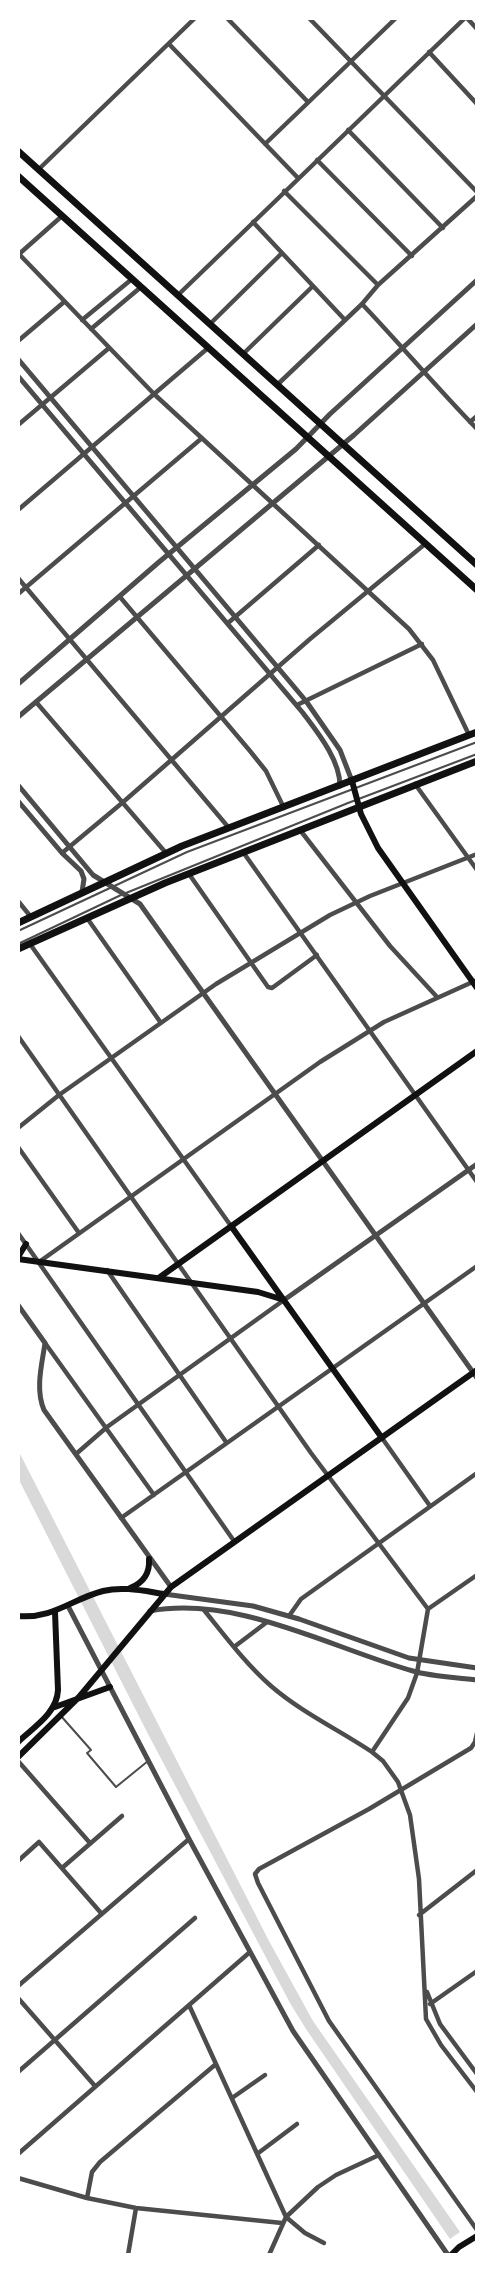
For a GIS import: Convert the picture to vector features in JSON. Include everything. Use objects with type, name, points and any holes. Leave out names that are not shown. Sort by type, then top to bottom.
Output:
[{"type":"main road","points":[[18,150],[342,444],[476,562]]},
{"type":"main road","points":[[18,176],[477,590]]},
{"type":"main road","points":[[18,923],[166,853],[340,786],[353,785],[477,732]]},
{"type":"main road","points":[[18,949],[87,918],[128,896],[300,830],[358,803],[477,761]]},
{"type":"main road","points":[[353,785],[374,841],[476,984]]},
{"type":"main road","points":[[160,1277],[477,1051]]},
{"type":"main road","points":[[231,1226],[382,1438]]},
{"type":"main road","points":[[26,1244],[18,1258],[190,1281],[258,1292],[284,1300]]},
{"type":"main road","points":[[18,1759],[79,1697],[171,1587],[476,1373]]},
{"type":"main road","points":[[129,1589],[136,1586],[146,1575],[149,1559]]},
{"type":"main road","points":[[18,1616],[55,1612],[95,1594],[111,1590],[129,1589],[164,1594]]},
{"type":"main road","points":[[55,1612],[58,1690],[55,1707]]},
{"type":"main road","points":[[19,1738],[55,1707],[110,1687]]},
{"type":"main road","points":[[449,2255],[477,2236]]},
{"type":"street","points":[[39,169],[195,18]]},
{"type":"street","points":[[227,18],[308,102]]},
{"type":"street","points":[[278,385],[362,304],[378,285],[443,228],[477,194],[309,18]]},
{"type":"street","points":[[178,295],[466,18],[477,29]]},
{"type":"street","points":[[265,144],[394,19]]},
{"type":"street","points":[[168,44],[298,178]]},
{"type":"street","points":[[429,52],[477,104]]},
{"type":"street","points":[[348,130],[443,228]]},
{"type":"street","points":[[317,160],[412,256]]},
{"type":"street","points":[[284,191],[378,285]]},
{"type":"street","points":[[62,216],[18,254],[154,394],[369,590],[422,644],[442,676],[469,735]]},
{"type":"street","points":[[253,222],[345,320]]},
{"type":"street","points":[[210,324],[282,253]]},
{"type":"street","points":[[82,320],[132,279]]},
{"type":"street","points":[[18,684],[254,485],[477,280]]},
{"type":"street","points":[[243,354],[313,286]]},
{"type":"street","points":[[91,329],[141,287]]},
{"type":"street","points":[[18,340],[64,302]]},
{"type":"street","points":[[362,304],[423,373],[477,429]]},
{"type":"street","points":[[18,717],[342,444],[477,324]]},
{"type":"street","points":[[18,425],[109,348]]},
{"type":"street","points":[[18,510],[208,348]]},
{"type":"street","points":[[18,359],[306,700],[340,750],[353,785]]},
{"type":"street","points":[[18,376],[297,705],[333,760],[340,786]]},
{"type":"street","points":[[470,422],[477,416]]},
{"type":"street","points":[[18,594],[202,438]]},
{"type":"street","points":[[62,853],[425,544]]},
{"type":"street","points":[[228,623],[319,545]]},
{"type":"street","points":[[18,578],[230,828]]},
{"type":"street","points":[[120,597],[266,771],[284,808]]},
{"type":"street","points":[[297,705],[422,644]]},
{"type":"street","points":[[36,702],[166,853]]},
{"type":"street","points":[[416,784],[477,870]]},
{"type":"street","points":[[18,785],[93,875],[140,904],[375,1236],[476,1373]]},
{"type":"street","points":[[18,801],[83,875],[82,892]]},
{"type":"street","points":[[300,830],[390,946],[437,997]]},
{"type":"street","points":[[243,852],[477,1182]]},
{"type":"street","points":[[18,1128],[59,1095],[203,993],[300,933],[356,902],[477,854]]},
{"type":"street","points":[[189,873],[270,988],[316,955]]},
{"type":"street","points":[[18,901],[31,917]]},
{"type":"street","points":[[87,918],[161,1023]]},
{"type":"street","points":[[30,944],[231,1226]]},
{"type":"street","points":[[39,1262],[369,1030],[437,997],[476,984]]},
{"type":"street","points":[[18,1036],[278,1406],[429,1609]]},
{"type":"street","points":[[18,1147],[79,1233]]},
{"type":"street","points":[[75,1454],[107,1427],[230,1337],[477,1164]]},
{"type":"street","points":[[18,1233],[234,1541]]},
{"type":"street","points":[[121,1518],[331,1367],[477,1266]]},
{"type":"street","points":[[107,1270],[226,1442]]},
{"type":"street","points":[[18,1305],[154,1494]]},
{"type":"street","points":[[45,1343],[40,1384],[42,1405],[171,1587]]},
{"type":"street","points":[[382,1438],[430,1506]]},
{"type":"street","points":[[289,1616],[301,1599],[477,1473]]},
{"type":"street","points":[[372,1752],[408,1698],[417,1672],[429,1609],[477,1575]]},
{"type":"street","points":[[164,1594],[239,1603],[289,1616],[419,1660],[477,1668]]},
{"type":"street","points":[[68,1606],[189,1839],[293,2031],[449,2255]]},
{"type":"street","points":[[150,1611],[204,1610],[236,1614],[267,1622],[417,1672],[477,1680]]},
{"type":"street","points":[[204,1610],[261,1677],[282,1694],[372,1752],[393,1774],[402,1789],[410,1815],[417,1858],[426,2019],[433,2034],[477,2092]]},
{"type":"street","points":[[234,1647],[267,1622]]},
{"type":"street","points":[[348,1649],[351,1638]]},
{"type":"street","points":[[477,1733],[475,1748],[259,1869],[255,1874],[329,2021],[477,2230]]},
{"type":"street","points":[[18,1759],[90,1843]]},
{"type":"street","points":[[62,1868],[122,1816]]},
{"type":"street","points":[[18,1986],[189,1839]]},
{"type":"street","points":[[18,1861],[39,1842],[101,1914]]},
{"type":"street","points":[[419,1915],[477,1870]]},
{"type":"street","points":[[18,2072],[195,1918]]},
{"type":"street","points":[[18,2154],[250,1952]]},
{"type":"street","points":[[425,2008],[477,1971]]},
{"type":"street","points":[[425,1987],[440,2024],[477,2074]]},
{"type":"street","points":[[18,1998],[95,2086]]},
{"type":"street","points":[[189,2005],[286,2217],[305,2233],[324,2243]]},
{"type":"street","points":[[87,2198],[92,2172],[100,2162],[216,2064]]},
{"type":"street","points":[[232,2098],[265,2075]]},
{"type":"street","points":[[257,2154],[297,2124]]},
{"type":"street","points":[[269,2255],[286,2217],[327,2181],[379,2155]]},
{"type":"street","points":[[18,2178],[87,2198],[136,2208],[282,2223]]},
{"type":"street","points":[[128,2255],[136,2208]]},
{"type":"lane","points":[[18,931],[187,852],[353,785],[477,742]]},
{"type":"lane","points":[[18,944],[128,896],[477,754]]},
{"type":"lane","points":[[61,1716],[91,1750],[87,1753],[116,1787],[148,1761]]},
{"type":"shaded area","points":[[18,1450],[269,1941],[313,2021],[460,2232],[450,2239],[290,2003],[148,1734],[18,1478]]}]
